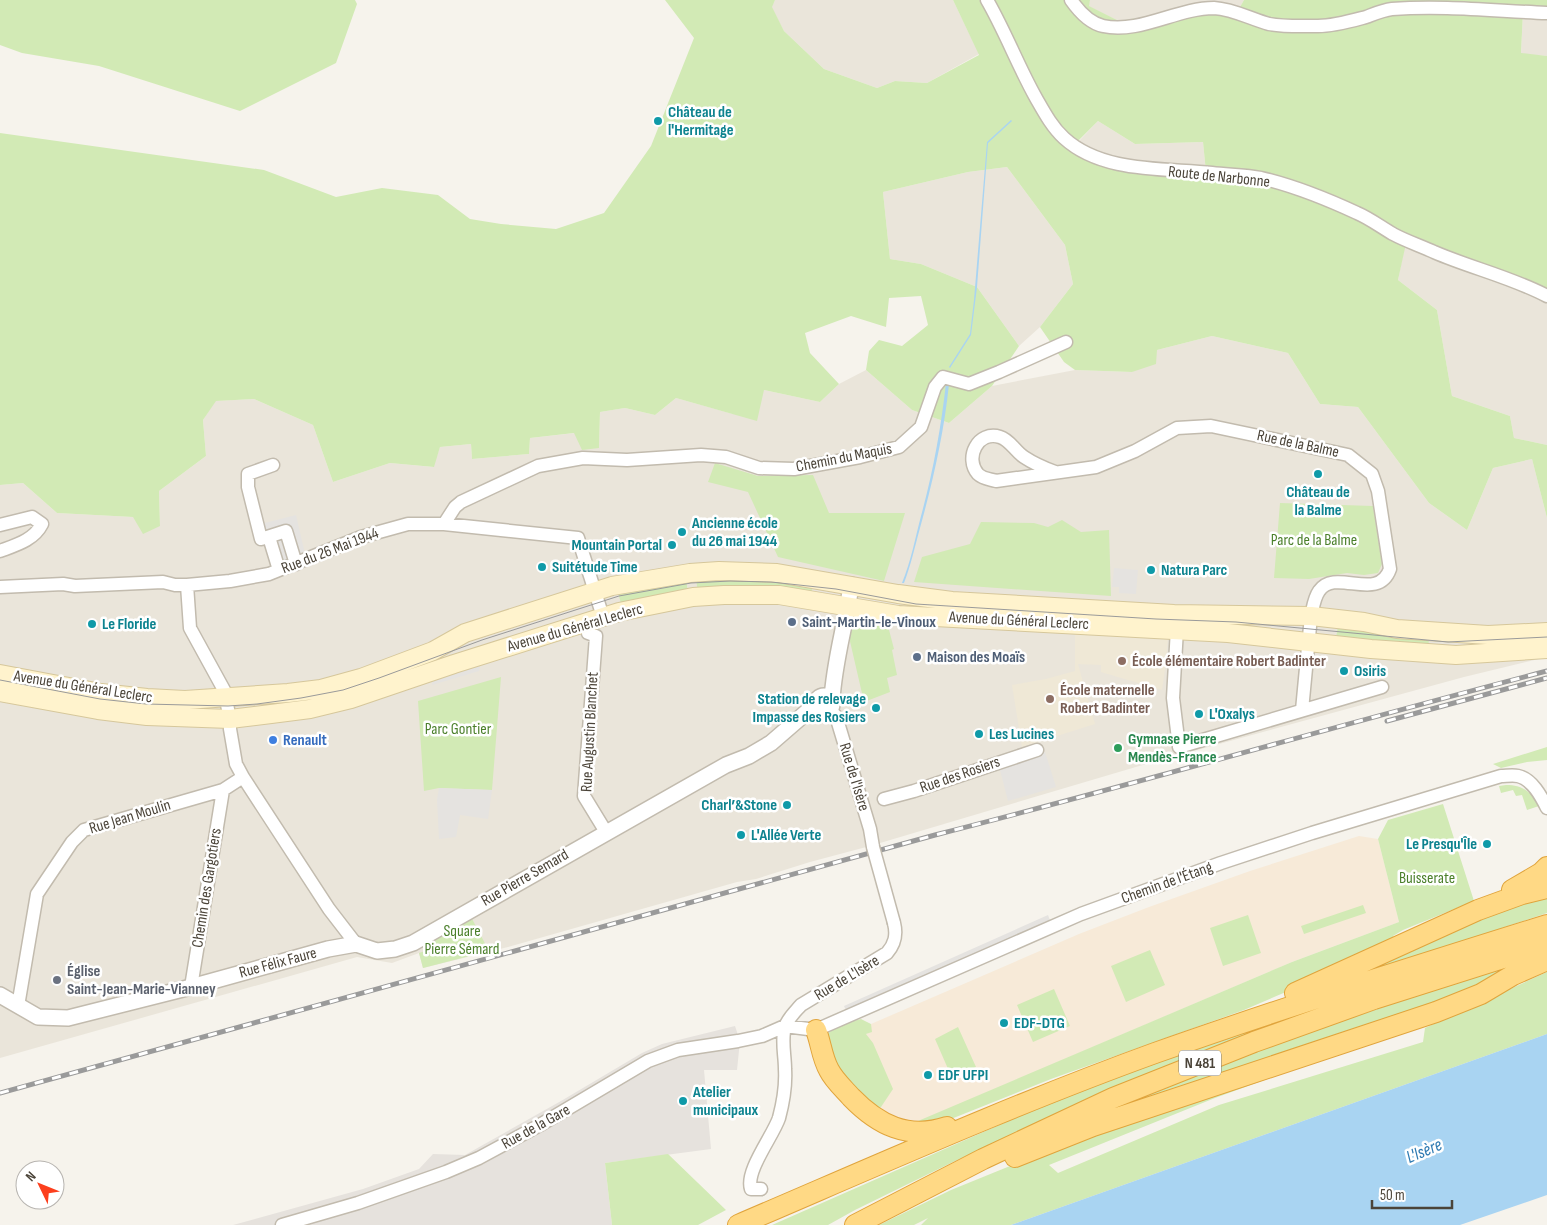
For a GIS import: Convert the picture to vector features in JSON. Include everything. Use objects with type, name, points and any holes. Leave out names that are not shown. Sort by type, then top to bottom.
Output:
[{"type":"highway","points":[[1478,910],[1541,873],[1547,867]]},
{"type":"highway","points":[[1070,1085],[1153,1048],[1248,1013],[1341,973],[1478,910],[1522,894],[1547,888]]},
{"type":"highway","name":"N 481","points":[[738,1225],[988,1118],[1155,1053],[1364,982],[1547,925]]},
{"type":"highway","name":"N 481","points":[[861,1222],[983,1159],[1113,1098],[1254,1042],[1374,999],[1547,944]]},
{"type":"highway","points":[[861,1222],[962,1178],[1093,1126],[1436,1012],[1481,994],[1514,975],[1547,960]]},
{"type":"highway","points":[[816,1030],[825,1062],[834,1078],[863,1109],[885,1124],[906,1131],[921,1132],[939,1130],[965,1121],[988,1118]]},
{"type":"main road","name":"Avenue du Général Leclerc","points":[[0,674],[125,696],[185,700],[225,694],[288,693],[321,688],[361,678],[433,651],[465,633],[620,584],[690,573],[719,572],[777,573],[898,594],[952,601],[1174,614],[1311,616],[1364,622],[1397,629],[1488,635],[1547,632]]},
{"type":"main road","name":"Avenue du Général Leclerc","points":[[0,692],[121,714],[230,719],[310,709],[351,699],[603,617],[693,598],[724,595],[779,595],[898,615],[1176,629],[1456,655],[1547,650]]},
{"type":"street","name":"Route de Narbonne","points":[[986,0],[997,18],[1044,114],[1064,138],[1074,146],[1112,162],[1148,170],[1202,172],[1260,178],[1286,186],[1358,213],[1394,234],[1474,268],[1532,288],[1547,296]]},
{"type":"street","points":[[1071,0],[1086,17],[1101,26],[1120,27],[1148,23],[1183,12],[1215,8],[1269,24],[1285,26],[1321,26],[1350,22],[1389,10],[1423,8],[1547,13]]},
{"type":"street","name":"Chemin du Maquis","points":[[444,524],[455,506],[461,502],[538,466],[583,458],[627,460],[701,456],[726,457],[759,468],[794,469],[860,457],[899,447],[921,427],[935,387],[943,378],[969,384],[1066,342]]},
{"type":"street","name":"Rue de la Balme","points":[[1055,472],[1035,464],[1022,455],[1007,440],[999,436],[983,439],[975,446],[972,455],[972,464],[978,474],[983,478],[996,481],[1096,467],[1135,451],[1177,428],[1211,426],[1348,455],[1372,474],[1378,491],[1390,569],[1387,578],[1382,582],[1373,584],[1336,582],[1325,585],[1319,590],[1311,616],[1302,710]]},
{"type":"street","points":[[273,465],[248,474],[247,480],[261,539],[286,531],[296,564]]},
{"type":"street","points":[[0,525],[32,517],[42,524],[39,530],[25,542],[0,551]]},
{"type":"street","name":"Rue du 26 Mai 1944","points":[[0,587],[163,582],[187,585],[230,581],[269,574],[360,537],[386,529],[408,524],[444,524],[578,538],[603,617]]},
{"type":"street","points":[[269,536],[279,570]]},
{"type":"street","points":[[187,585],[190,628],[225,694],[236,764],[329,909],[356,944]]},
{"type":"street","points":[[824,704],[833,675],[851,585]]},
{"type":"street","points":[[1176,629],[1173,698],[1179,746],[1382,687]]},
{"type":"street","name":"Rue Augustin Blanchet","points":[[588,632],[596,636],[584,796],[606,832]]},
{"type":"street","name":"Rue Pierre Semard","points":[[356,944],[377,951],[395,949],[413,943],[726,765],[749,756],[824,704]]},
{"type":"street","name":"Rue de l'Isère","points":[[824,704],[836,716],[870,829],[873,847],[894,923]]},
{"type":"street","name":"Rue des Rosiers","points":[[884,799],[918,790],[1036,750]]},
{"type":"street","name":"Chemin de l'Étang","points":[[816,1030],[1067,919],[1221,863],[1312,833],[1501,776],[1518,776],[1530,782],[1547,808]]},
{"type":"street","name":"Rue Jean Moulin","points":[[18,1006],[37,894],[72,842],[84,830],[223,790],[243,777]]},
{"type":"street","name":"Chemin des Gargotiers","points":[[191,987],[223,790]]},
{"type":"street","name":"Rue de L'Isère","points":[[786,1026],[801,1005],[887,953],[895,941],[894,923]]},
{"type":"street","name":"Rue Félix Faure","points":[[0,995],[38,1017],[68,1018],[191,987],[302,955],[356,944]]},
{"type":"street","points":[[761,1189],[751,1189],[750,1184],[754,1170],[778,1120],[782,1107],[786,1026],[816,1030]]},
{"type":"street","name":"Rue de la Gare","points":[[282,1225],[358,1203],[446,1172],[479,1158],[540,1125],[648,1061],[663,1055],[678,1050],[762,1036],[786,1026]]},
{"type":"shaded area","points":[[775,0],[953,0],[979,54],[927,83],[895,81],[877,88],[824,69],[784,31],[771,7]]},
{"type":"shaded area","points":[[1090,0],[1244,0],[1240,7],[1224,4],[1119,21],[1088,6]]},
{"type":"shaded area","points":[[1523,12],[1547,13],[1547,56],[1521,54]]},
{"type":"shaded area","points":[[1098,121],[1135,144],[1203,142],[1206,172],[1121,167],[1077,143]]},
{"type":"shaded area","points":[[1007,167],[1065,245],[1073,284],[1040,327],[1019,346],[977,287],[921,264],[890,259],[883,192],[968,172]]},
{"type":"shaded area","points":[[1406,239],[1467,258],[1547,293],[1547,445],[1514,438],[1510,416],[1452,396],[1437,310],[1398,280]]},
{"type":"shaded area","points":[[1212,336],[1288,353],[1320,404],[1358,407],[1429,503],[1467,530],[1493,468],[1532,459],[1547,518],[1547,657],[1464,677],[1146,764],[756,879],[737,882],[508,947],[423,968],[419,953],[392,963],[357,957],[0,1058],[0,485],[23,483],[57,513],[133,517],[160,526],[159,491],[206,456],[203,420],[215,401],[254,399],[313,425],[333,482],[390,463],[433,467],[440,447],[471,444],[472,459],[529,454],[530,438],[575,433],[599,448],[600,412],[625,408],[655,415],[676,398],[733,414],[764,390],[820,402],[839,384],[866,370],[912,410],[949,423],[992,386],[1075,370],[1132,372],[1157,350]]},
{"type":"shaded area","points":[[296,515],[305,554],[272,566],[267,543],[257,525]]},
{"type":"shaded area","points":[[1114,568],[1138,570],[1136,594],[1119,593],[1119,587],[1112,587]]},
{"type":"shaded area","points":[[1075,632],[1168,637],[1162,690],[1101,672],[1101,665],[1078,664],[1095,724],[1022,747],[1012,685],[1046,679],[1075,671]]},
{"type":"shaded area","points":[[480,660],[479,671],[432,685],[433,675]]},
{"type":"shaded area","points":[[1045,752],[1056,787],[1008,801],[999,766]]},
{"type":"shaded area","points":[[439,788],[492,790],[488,819],[460,815],[456,837],[439,839],[437,800]]},
{"type":"shaded area","points":[[1359,836],[1378,839],[1399,922],[1292,962],[913,1124],[877,1113],[866,1034],[871,1032],[871,1024],[1079,934],[1149,907],[1250,871]]},
{"type":"shaded area","points":[[1048,915],[1051,923],[847,1013],[844,1006]]},
{"type":"shaded area","points":[[735,1026],[740,1041],[737,1070],[704,1070],[711,1149],[605,1163],[612,1225],[233,1225],[363,1189],[419,1169],[433,1154],[465,1155],[642,1053],[662,1044]]},
{"type":"green space","points":[[0,0],[355,0],[357,4],[336,63],[240,111],[99,66],[22,53],[0,45]]},
{"type":"green space","points":[[665,0],[775,0],[772,7],[784,31],[824,69],[877,88],[895,81],[927,83],[979,55],[953,0],[1090,0],[1089,6],[1119,21],[1224,4],[1240,7],[1244,0],[1547,0],[1547,13],[1523,12],[1521,53],[1547,56],[1547,293],[1467,258],[1407,239],[1398,280],[1437,310],[1452,396],[1510,416],[1514,438],[1547,445],[1547,518],[1532,459],[1493,468],[1467,530],[1429,503],[1358,407],[1320,404],[1288,353],[1212,336],[1157,350],[1156,364],[1132,372],[1075,370],[1064,362],[1040,327],[1073,284],[1065,245],[1007,167],[968,172],[883,192],[890,259],[921,264],[977,287],[1019,346],[992,386],[949,423],[912,410],[866,370],[869,351],[879,340],[902,346],[928,325],[921,296],[889,298],[886,327],[851,316],[805,333],[810,353],[839,384],[820,402],[764,390],[757,421],[676,398],[655,415],[625,408],[600,412],[599,448],[582,450],[574,433],[530,438],[529,454],[472,459],[471,444],[440,447],[434,467],[390,463],[333,482],[313,425],[254,399],[216,401],[203,420],[206,456],[159,491],[160,526],[143,534],[133,517],[57,513],[23,483],[0,485],[0,133],[264,170],[336,197],[382,188],[438,195],[470,219],[556,229],[604,213],[651,146],[694,38]],"holes":[[[1098,121],[1135,144],[1203,142],[1206,172],[1121,167],[1077,142]]]},
{"type":"green space","points":[[715,463],[758,476],[813,475],[829,513],[905,513],[884,581],[778,557],[748,492],[708,482]]},
{"type":"green space","name":"Parc de la Balme","points":[[1280,503],[1373,506],[1382,564],[1378,573],[1364,575],[1347,573],[1309,579],[1274,578]]},
{"type":"green space","points":[[1062,520],[1081,532],[1109,530],[1111,596],[914,582],[922,557],[970,544],[981,522],[1034,523],[1048,527]]},
{"type":"green space","points":[[686,577],[688,595],[622,607],[617,589]]},
{"type":"green space","points":[[696,578],[813,583],[811,595],[698,594]]},
{"type":"green space","points":[[851,624],[888,626],[894,649],[892,650],[897,675],[887,678],[890,692],[864,702],[849,637]]},
{"type":"green space","points":[[1338,626],[1429,638],[1428,651],[1336,638]]},
{"type":"green space","name":"Parc Gontier","points":[[501,677],[492,790],[439,788],[424,791],[418,701]]},
{"type":"green space","points":[[1547,747],[1547,760],[1501,768],[1493,764]]},
{"type":"green space","points":[[1499,786],[1517,786],[1526,790],[1539,806],[1527,810],[1522,795],[1516,796],[1513,790],[1501,793]]},
{"type":"green space","name":"Buisserate","points":[[1443,804],[1474,901],[1403,930],[1393,936],[1395,939],[1321,977],[1244,1010],[1051,1079],[951,1119],[913,1124],[1292,962],[1399,922],[1378,839],[1388,820]]},
{"type":"green space","points":[[1547,894],[1547,913],[1424,954],[1354,974],[1530,895]]},
{"type":"green space","points":[[1363,905],[1366,913],[1304,934],[1301,926]]},
{"type":"green space","name":"Square Pierre Sémard","points":[[470,915],[489,951],[423,968],[419,953],[434,948],[430,939]]},
{"type":"green space","points":[[1248,915],[1261,953],[1223,966],[1210,928]]},
{"type":"green space","points":[[1150,950],[1165,985],[1126,1002],[1111,966]]},
{"type":"green space","points":[[1519,961],[1495,982],[1080,1122],[1286,1040]]},
{"type":"green space","points":[[1547,972],[1547,1034],[1011,1225],[921,1225],[928,1218],[914,1225],[879,1225],[951,1190],[1052,1149],[1287,1069],[1289,1071],[1215,1098],[1049,1165],[1058,1173],[1219,1105],[1423,1042],[1425,1028]]},
{"type":"green space","points":[[1054,989],[1070,1026],[1033,1042],[1017,1005]]},
{"type":"green space","points":[[1339,997],[1337,1004],[1099,1093],[955,1161],[828,1225],[772,1225],[1074,1092]]},
{"type":"green space","points":[[861,1019],[871,1024],[872,1032],[866,1034],[873,1043],[893,1089],[877,1113],[840,1074],[825,1037],[836,1027]]},
{"type":"green space","points":[[958,1027],[976,1067],[952,1078],[935,1039]]},
{"type":"green space","points":[[668,1154],[726,1210],[698,1225],[612,1225],[605,1163]]},
{"type":"water","points":[[1011,120],[988,143],[977,287],[971,335],[950,368],[970,334],[987,142]]},
{"type":"water","points":[[946,383],[949,384],[947,402],[934,475],[911,562],[904,583],[902,583],[929,483]]},
{"type":"water","name":"L'Isère","points":[[1547,1034],[1547,1195],[1460,1225],[1011,1225]]},
{"type":"tram line","points":[[0,680],[100,699],[146,704],[228,706],[257,704],[343,690],[482,640],[619,596],[691,583],[730,581],[771,582],[836,589],[916,604],[1236,622],[1448,642],[1547,637]]},
{"type":"railway","points":[[0,1093],[935,835],[1547,671]]},
{"type":"railway","points":[[1387,721],[1547,678]]},
{"type":"place","name":"Château de l'Hermitage","points":[[658,121]]},
{"type":"place","name":"Château de la Balme","points":[[1318,474]]},
{"type":"place","name":"Ancienne école du 26 mai 1944","points":[[682,532]]},
{"type":"place","name":"Mountain Portal","points":[[672,545]]},
{"type":"place","name":"Suitétude Time","points":[[542,567]]},
{"type":"place","name":"Natura Parc","points":[[1151,570]]},
{"type":"place","name":"Saint-Martin-le-Vinoux","points":[[792,622]]},
{"type":"place","name":"Le Floride","points":[[92,624]]},
{"type":"place","name":"Maison des Moaïs","points":[[917,657]]},
{"type":"place","name":"École élémentaire Robert Badinter","points":[[1122,661]]},
{"type":"place","name":"Osiris","points":[[1344,671]]},
{"type":"place","name":"École maternelle Robert Badinter","points":[[1050,699]]},
{"type":"place","name":"Station de relevage Impasse des Rosiers","points":[[876,708]]},
{"type":"place","name":"L'Oxalys","points":[[1199,714]]},
{"type":"place","name":"Les Lucines","points":[[979,734]]},
{"type":"place","name":"Renault","points":[[273,740]]},
{"type":"place","name":"Gymnase Pierre Mendès-France","points":[[1118,748]]},
{"type":"place","name":"Charl’&Stone","points":[[787,805]]},
{"type":"place","name":"L'Allée Verte","points":[[741,835]]},
{"type":"place","name":"Le Presqu'Île","points":[[1487,844]]},
{"type":"place","name":"Église Saint-Jean-Marie-Vianney","points":[[57,980]]},
{"type":"place","name":"EDF-DTG","points":[[1004,1023]]},
{"type":"place","name":"EDF UFPI","points":[[928,1075]]},
{"type":"place","name":"Atelier municipaux","points":[[683,1101]]}]
